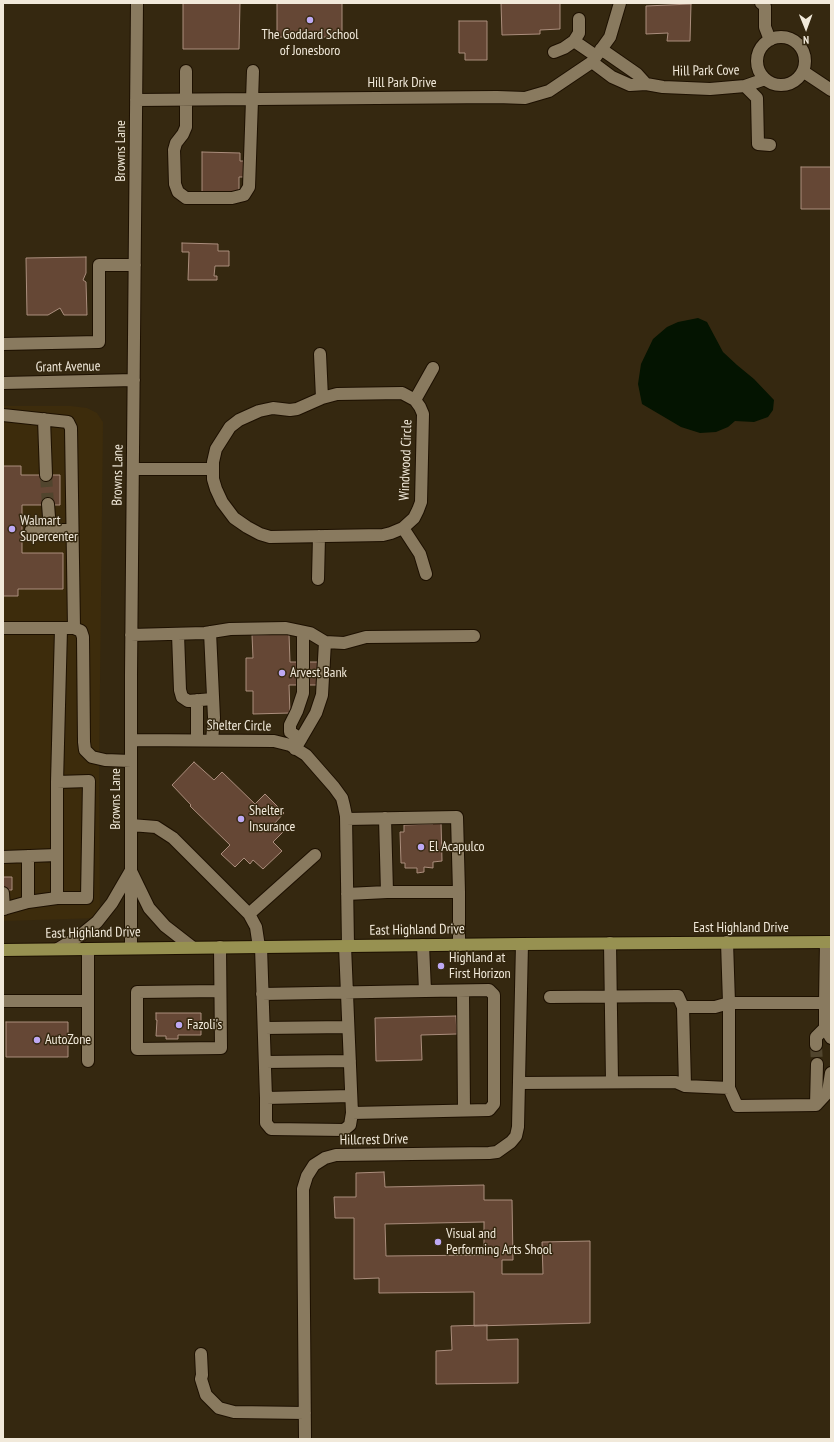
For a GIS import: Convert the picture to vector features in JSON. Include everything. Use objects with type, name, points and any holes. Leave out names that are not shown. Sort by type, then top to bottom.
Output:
[{"type":"main road","name":"East Highland Drive","points":[[3,950],[829,942]]},
{"type":"street","name":"Browns Lane","points":[[131,948],[131,635],[134,469],[137,3]]},
{"type":"street","name":"Hill Park Drive","points":[[136,100],[525,98],[549,91],[596,56],[610,37],[620,3]]},
{"type":"street","points":[[761,3],[765,6],[766,27],[770,40],[783,37],[791,39],[803,50],[806,58],[804,72],[798,80],[782,86],[774,85],[765,79]]},
{"type":"street","points":[[554,52],[564,48],[574,41],[579,33],[579,19]]},
{"type":"street","name":"Hill Park Cove","points":[[596,56],[612,77],[630,85],[646,84],[663,87],[710,89],[745,86],[765,79],[758,69],[758,53],[762,46],[770,40]]},
{"type":"street","points":[[574,41],[596,56],[638,74],[646,84]]},
{"type":"street","points":[[186,71],[186,127],[176,143],[174,150],[175,184],[178,192],[186,198],[232,198],[244,195],[249,187],[254,71]]},
{"type":"street","points":[[804,72],[831,90]]},
{"type":"street","points":[[745,86],[757,98],[758,144],[770,145]]},
{"type":"street","points":[[3,344],[100,342],[99,264],[135,265]]},
{"type":"street","points":[[320,354],[322,398]]},
{"type":"street","points":[[415,400],[433,368]]},
{"type":"street","name":"Grant Avenue","points":[[3,383],[134,380]]},
{"type":"street","name":"Windwood Circle","points":[[337,394],[402,394],[415,400],[423,414],[421,502],[414,518],[403,528],[391,533],[383,534],[270,536],[247,527],[234,518],[222,502],[214,484],[213,462],[216,449],[230,427],[239,420],[259,411],[273,408],[290,410],[297,409],[322,398],[337,394]]},
{"type":"street","points":[[3,415],[68,422],[71,428],[74,628]]},
{"type":"street","points":[[44,419],[46,475]]},
{"type":"street","points":[[134,469],[213,469]]},
{"type":"street","points":[[48,504],[50,530]]},
{"type":"street","points":[[403,528],[420,554],[426,574]]},
{"type":"street","points":[[31,530],[72,530]]},
{"type":"street","points":[[318,579],[319,536]]},
{"type":"street","points":[[3,628],[74,628],[81,631],[83,636],[85,750],[92,757],[105,760],[131,761]]},
{"type":"street","points":[[131,635],[178,634],[230,629],[286,628],[310,633],[325,642],[344,643],[366,637],[474,636]]},
{"type":"street","points":[[57,898],[57,782],[62,629]]},
{"type":"street","points":[[210,632],[214,718],[212,740]]},
{"type":"street","points":[[303,632],[303,693],[297,711],[290,725],[290,732],[298,744],[316,713],[322,695],[325,642]]},
{"type":"street","points":[[178,634],[180,690],[182,697],[188,701],[213,699]]},
{"type":"street","points":[[197,700],[197,740]]},
{"type":"street","name":"Shelter Circle","points":[[131,740],[274,741],[290,745],[298,744],[342,798],[346,819],[346,946],[352,1113]]},
{"type":"street","points":[[3,893],[4,909],[28,902],[57,898],[87,898],[89,781],[57,782]]},
{"type":"street","points":[[346,819],[457,817],[459,945]]},
{"type":"street","points":[[385,818],[387,892]]},
{"type":"street","points":[[131,826],[156,827],[173,838],[248,914],[256,927],[260,947],[262,994],[264,1028],[266,1123],[271,1129],[344,1130],[350,1125],[352,1113],[489,1110],[494,1104],[494,995],[488,990],[262,994]]},
{"type":"street","points":[[3,861],[3,857],[57,855]]},
{"type":"street","points":[[248,914],[315,855]]},
{"type":"street","points":[[28,856],[28,902]]},
{"type":"street","points":[[131,871],[149,908],[165,926],[192,947]]},
{"type":"street","points":[[58,949],[81,935],[97,922],[112,903],[131,871]]},
{"type":"street","points":[[347,894],[387,892],[459,892]]},
{"type":"street","points":[[727,942],[729,1088],[737,1106],[816,1105],[828,1092],[831,1073]]},
{"type":"street","points":[[829,942],[825,1028],[831,1038]]},
{"type":"street","points":[[610,943],[612,1082]]},
{"type":"street","name":"Hillcrest Drive","points":[[305,1439],[303,1189],[307,1176],[314,1165],[325,1158],[336,1155],[489,1154],[497,1152],[511,1142],[516,1136],[518,1127],[522,944]]},
{"type":"street","points":[[423,945],[425,991]]},
{"type":"street","points":[[220,947],[221,1048],[137,1049],[137,992],[220,991]]},
{"type":"street","points":[[88,948],[88,1061]]},
{"type":"street","points":[[463,991],[464,1110]]},
{"type":"street","points":[[550,997],[678,996],[683,1007],[685,1086]]},
{"type":"street","points":[[3,1001],[88,1001]]},
{"type":"street","points":[[683,1007],[714,1007],[729,1003],[825,1003]]},
{"type":"street","points":[[264,1028],[348,1027]]},
{"type":"street","points":[[816,1045],[816,1037],[825,1028]]},
{"type":"street","points":[[265,1062],[350,1061]]},
{"type":"street","points":[[816,1105],[817,1064]]},
{"type":"street","points":[[519,1083],[676,1082],[685,1086],[729,1088]]},
{"type":"street","points":[[266,1098],[351,1096]]},
{"type":"street","points":[[201,1354],[202,1375],[200,1379],[208,1399],[219,1408],[234,1412],[305,1413]]},
{"type":"shaded area","points":[[698,318],[707,322],[723,352],[754,379],[774,400],[773,410],[768,417],[754,422],[735,421],[728,427],[716,432],[700,433],[681,427],[642,404],[638,384],[641,364],[653,339],[667,327],[678,322]]},
{"type":"shaded area","points":[[3,406],[71,406],[87,408],[97,413],[103,422],[99,770],[100,918],[3,921]]},
{"type":"building","points":[[183,3],[240,3],[239,49],[183,49]]},
{"type":"building","name":"The Goddard School of Jonesboro","points":[[277,3],[342,3],[342,37],[277,37]]},
{"type":"building","points":[[501,3],[560,3],[560,29],[540,30],[540,34],[502,35]]},
{"type":"building","points":[[691,4],[690,41],[667,41],[668,33],[646,34],[646,6]]},
{"type":"building","points":[[459,21],[487,21],[487,60],[465,60],[465,53],[459,53]]},
{"type":"building","points":[[202,152],[240,153],[240,161],[252,161],[252,177],[239,177],[239,192],[202,192]]},
{"type":"building","points":[[801,167],[831,167],[831,209],[801,209]]},
{"type":"building","points":[[182,243],[218,244],[218,251],[229,251],[229,266],[215,266],[214,276],[217,276],[217,280],[188,280],[189,252],[182,252]]},
{"type":"building","points":[[86,257],[86,273],[83,280],[86,282],[87,315],[64,315],[60,308],[48,315],[27,315],[26,258]]},
{"type":"building","name":"Walmart Supercenter","points":[[3,466],[21,466],[21,475],[60,475],[60,505],[22,505],[22,553],[63,553],[63,589],[18,589],[18,596],[3,596]]},
{"type":"building","name":"Arvest Bank","points":[[289,634],[290,662],[318,662],[318,685],[289,685],[290,713],[253,714],[253,691],[246,691],[246,658],[253,658],[252,635]]},
{"type":"building","name":"Shelter Insurance","points":[[194,762],[214,780],[222,772],[255,804],[265,794],[284,813],[274,824],[283,832],[273,842],[282,851],[263,869],[253,860],[250,864],[244,858],[235,867],[221,854],[230,845],[190,806],[191,805],[172,785]]},
{"type":"building","name":"El Acapulco","points":[[433,822],[441,822],[442,861],[433,862],[433,868],[424,867],[424,872],[417,873],[417,868],[405,868],[405,863],[401,863],[400,832],[404,832],[404,825],[433,824]]},
{"type":"building","points":[[3,877],[12,877],[12,890],[3,890]]},
{"type":"building","name":"Fazoli's","points":[[156,1013],[201,1013],[201,1035],[178,1035],[178,1039],[166,1039],[166,1036],[156,1036]]},
{"type":"building","points":[[456,1016],[457,1034],[421,1035],[422,1060],[376,1061],[375,1018]]},
{"type":"building","name":"AutoZone","points":[[6,1022],[68,1022],[68,1057],[6,1057]]},
{"type":"building","points":[[384,1172],[385,1187],[484,1185],[484,1200],[512,1200],[513,1260],[502,1260],[502,1274],[543,1274],[542,1242],[590,1241],[590,1323],[474,1326],[474,1292],[379,1293],[379,1278],[354,1279],[354,1218],[335,1218],[334,1197],[356,1197],[356,1173]],"holes":[[[484,1222],[484,1255],[386,1256],[385,1224]]]},
{"type":"building","points":[[487,1325],[487,1340],[518,1339],[518,1383],[436,1384],[436,1351],[452,1350],[451,1326]]},
{"type":"tunnel","points":[[46,475],[48,504]]},
{"type":"tunnel","points":[[816,1045],[817,1064]]},
{"type":"place","name":"The Goddard School of Jonesboro","points":[[310,20]]},
{"type":"place","name":"Walmart Supercenter","points":[[12,529]]},
{"type":"place","name":"Arvest Bank","points":[[282,673]]},
{"type":"place","name":"Shelter Insurance","points":[[241,819]]},
{"type":"place","name":"El Acapulco","points":[[421,847]]},
{"type":"place","name":"Highland at First Horizon","points":[[441,966]]},
{"type":"place","name":"Fazoli's","points":[[179,1025]]},
{"type":"place","name":"AutoZone","points":[[37,1040]]},
{"type":"place","name":"Visual and Performing Arts Shool","points":[[438,1242]]}]
